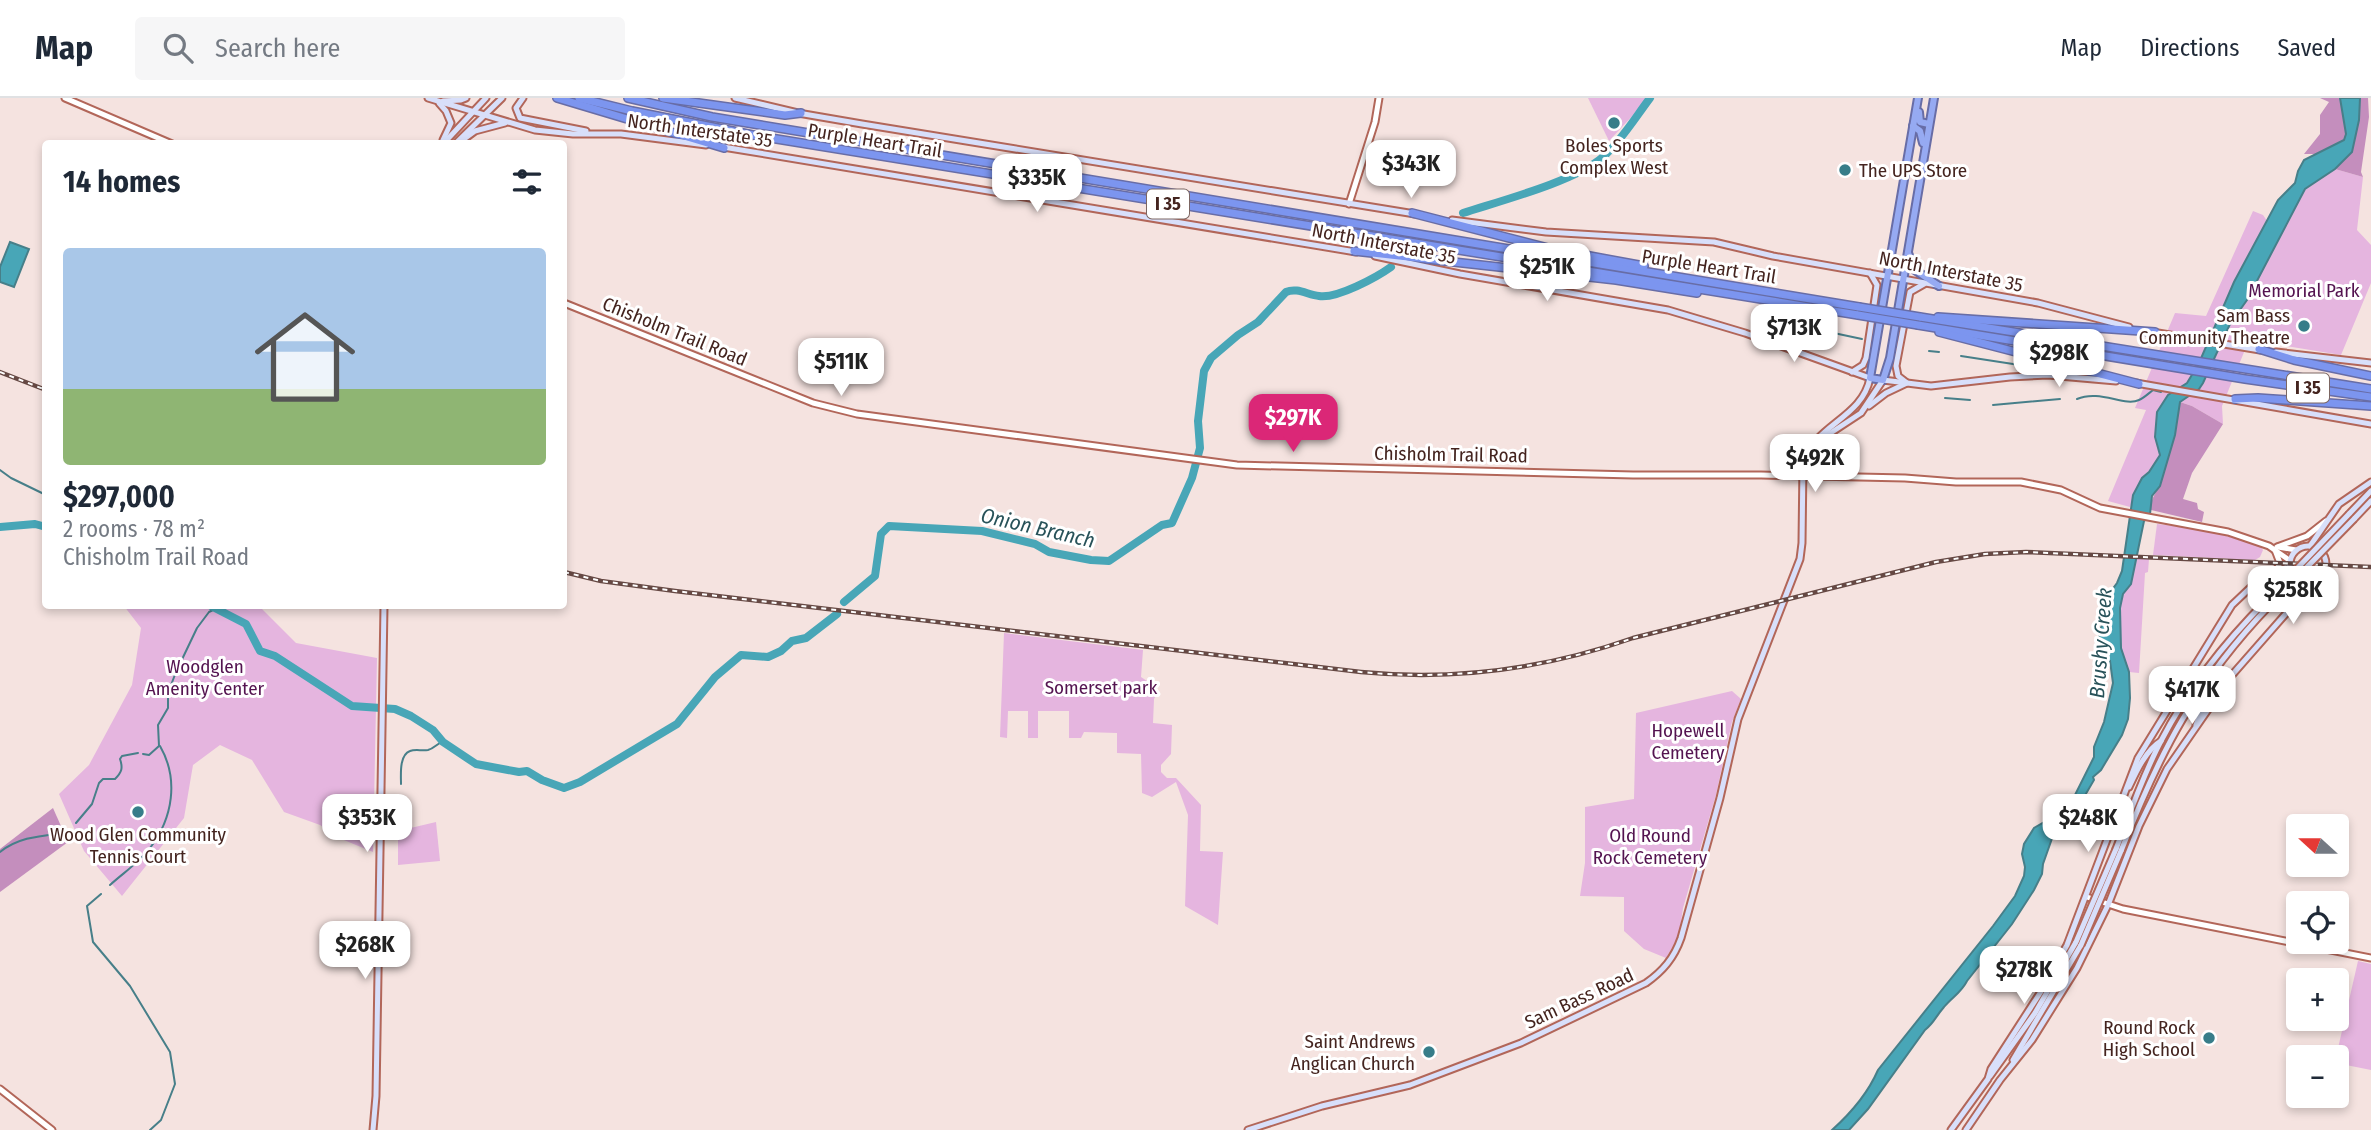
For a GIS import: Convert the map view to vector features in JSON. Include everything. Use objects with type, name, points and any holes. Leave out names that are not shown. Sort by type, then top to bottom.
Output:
[{"type":"highway","points":[[557,98],[724,148]]},
{"type":"highway","name":"Purple Heart Trail","points":[[579,98],[758,136],[1759,299],[1858,311]]},
{"type":"highway","name":"Purple Heart Trail","points":[[628,98],[712,117],[1720,283],[1858,311],[2371,397]]},
{"type":"highway","points":[[663,98],[785,115],[801,113]]},
{"type":"highway","points":[[1883,380],[1890,358],[1934,98]]},
{"type":"highway","points":[[1918,99],[1920,122],[1929,124]]},
{"type":"highway","points":[[1870,378],[1918,99]]},
{"type":"highway","points":[[1913,126],[1923,135],[1924,152]]},
{"type":"highway","points":[[1412,213],[1552,249],[1657,268],[1720,283]]},
{"type":"highway","points":[[1908,249],[1915,270],[1939,286]]},
{"type":"highway","points":[[1354,251],[1759,299]]},
{"type":"highway","points":[[1919,321],[1950,316],[2157,333]]},
{"type":"highway","points":[[1919,321],[1945,334],[2142,384]]},
{"type":"highway","points":[[2257,349],[2294,360],[2371,376]]},
{"type":"highway","name":"Purple Heart Trail","points":[[2246,374],[2371,389]]},
{"type":"highway","name":"North Interstate 35","points":[[1870,378],[1883,380]]},
{"type":"highway","points":[[2235,399],[2258,398],[2371,407]]},
{"type":"main road","name":"North Interstate 35","points":[[428,98],[485,114],[506,123],[552,133],[621,134],[724,148],[1354,251],[1460,274],[1668,310],[1745,333],[1870,378]]},
{"type":"main road","points":[[436,101],[466,98]]},
{"type":"main road","points":[[446,140],[486,98]]},
{"type":"main road","points":[[460,140],[502,98]]},
{"type":"main road","name":"North Interstate 35","points":[[735,98],[801,113],[1349,204],[1546,232],[1714,242],[1773,256],[2038,303],[2157,333],[2371,363]]},
{"type":"main road","points":[[520,100],[517,114],[527,121],[599,133]]},
{"type":"main road","points":[[436,101],[446,111],[451,123],[444,140]]},
{"type":"main road","points":[[462,140],[475,131],[506,123]]},
{"type":"main road","points":[[1852,372],[1863,365],[1866,358],[1877,290],[1877,281],[1868,271]]},
{"type":"main road","points":[[1820,437],[1826,436],[1886,393],[1907,383],[1898,376],[1896,366],[1909,296],[1912,289],[1926,284]]},
{"type":"main road","name":"North Interstate 35","points":[[1883,380],[1931,386],[2048,375],[2142,384],[2371,424]]},
{"type":"main road","name":"Sam Bass Road","points":[[1248,1130],[1322,1106],[1410,1085],[1507,1049],[1646,983],[1663,970],[1674,955],[1681,938],[1741,712],[1800,559],[1802,476],[1806,452],[1824,430],[1858,405],[1870,378]]},
{"type":"main road","points":[[1861,412],[1883,380]]},
{"type":"main road","points":[[1988,1079],[1991,1069],[2056,967],[2087,897],[2138,758],[2176,700],[2228,611],[2251,587],[2273,576],[2289,563],[2296,550],[2310,546],[2346,497],[2371,482]]},
{"type":"main road","points":[[2119,850],[2137,792],[2161,741],[2204,673],[2235,633],[2269,602],[2351,517],[2371,491]]},
{"type":"main road","points":[[2351,517],[2371,501]]},
{"type":"main road","points":[[2289,563],[2295,577],[2306,582],[2319,579],[2327,565],[2321,552],[2310,546]]},
{"type":"main road","points":[[2273,576],[2290,582],[2296,598]]},
{"type":"main road","points":[[2000,1080],[2044,1022],[2072,976],[2108,905],[2161,780],[2241,663],[2283,617],[2306,582]]},
{"type":"main road","points":[[1966,1130],[2052,998],[2160,758],[2193,700],[2269,602]]},
{"type":"main road","points":[[373,1130],[376,1096],[384,609]]},
{"type":"main road","points":[[2195,728],[2220,663]]},
{"type":"main road","points":[[2122,798],[2145,757],[2161,741]]},
{"type":"main road","points":[[2093,879],[2094,886],[2099,891],[2114,891]]},
{"type":"main road","points":[[2076,923],[2088,922],[2096,930]]},
{"type":"main road","points":[[1951,1130],[2035,1013],[2078,944]]},
{"type":"street","points":[[65,98],[163,140]]},
{"type":"street","points":[[1349,204],[1375,122],[1379,98]]},
{"type":"street","name":"Chisholm Trail Road","points":[[567,304],[832,409],[1237,465],[2021,482],[2061,490],[2091,505],[2149,519],[2219,530],[2273,547],[2296,550]]},
{"type":"street","points":[[2273,576],[2280,563],[2273,547],[2307,536],[2326,521]]},
{"type":"street","name":"Chisholm Trail Road","points":[[2273,547],[2289,563]]},
{"type":"street","points":[[2087,897],[2108,905],[2371,958]]},
{"type":"street","points":[[0,1089],[52,1130]]},
{"type":"green space","name":"Boles Sports Complex West","points":[[1588,98],[1649,98],[1609,141]]},
{"type":"green space","name":"Memorial Park","points":[[2335,169],[2363,177],[2357,230],[2371,245],[2371,283],[2341,355],[2249,340],[2222,406],[2223,424],[2180,402],[2182,398],[2157,412],[2155,437],[2160,455],[2149,473],[2142,478],[2130,507],[2108,501],[2146,410],[2135,408],[2175,313],[2206,316],[2253,211],[2263,215],[2278,237],[2305,189]]},
{"type":"green space","points":[[2157,524],[2223,535],[2248,542],[2263,550],[2255,560],[2153,555]]},
{"type":"green space","points":[[2135,559],[2149,559],[2148,572],[2145,573],[2139,673],[2129,672],[2121,648],[2120,608],[2123,594],[2131,584]]},
{"type":"green space","name":"Woodglen Amenity Center","points":[[126,609],[262,609],[296,643],[377,658],[373,852],[339,838],[320,825],[284,812],[252,760],[220,745],[193,765],[184,818],[122,896],[84,851],[59,794],[89,765],[132,685],[141,628]]},
{"type":"green space","name":"Somerset park","points":[[1004,633],[1143,650],[1141,677],[1156,687],[1157,694],[1154,699],[1153,723],[1172,725],[1171,754],[1161,765],[1161,772],[1167,778],[1176,778],[1201,805],[1200,851],[1223,852],[1218,925],[1185,906],[1188,815],[1176,782],[1152,797],[1142,793],[1141,754],[1117,753],[1117,733],[1084,732],[1081,738],[1069,738],[1069,711],[1038,711],[1038,738],[1028,738],[1028,711],[1008,711],[1007,738],[1000,737]]},
{"type":"green space","name":"Old Round Rock Cemetery","points":[[1732,691],[1741,699],[1732,722],[1716,795],[1683,908],[1679,936],[1666,958],[1644,949],[1624,931],[1624,897],[1580,896],[1585,863],[1585,807],[1634,799],[1636,713]]},
{"type":"green space","points":[[436,822],[440,861],[398,865],[398,831]]},
{"type":"green space","points":[[2358,961],[2371,964],[2371,1070],[2349,1066],[2349,1045],[2339,1045],[2342,1031],[2349,1031],[2349,1000]]},
{"type":"shaded area","points":[[2320,98],[2340,98],[2346,134],[2344,140],[2352,152],[2359,121],[2360,98],[2368,98],[2369,117],[2361,172],[2363,177],[2335,169],[2316,154],[2304,154],[2320,134],[2320,115],[2329,102]]},
{"type":"shaded area","points":[[2180,402],[2223,424],[2192,473],[2183,499],[2197,503],[2198,509],[2204,512],[2202,522],[2151,510],[2168,460]]},
{"type":"shaded area","points":[[53,808],[68,842],[0,892],[0,849]]},
{"type":"water","name":"Brushy Creek","points":[[2340,98],[2360,98],[2359,120],[2352,152],[2335,169],[2305,189],[2247,300],[2230,324],[2203,383],[2180,402],[2175,435],[2160,486],[2152,496],[2150,514],[2144,521],[2131,584],[2123,594],[2120,608],[2121,648],[2129,672],[2130,698],[2128,719],[2122,735],[2101,770],[2093,777],[2094,780],[2077,809],[2055,830],[2042,874],[2012,924],[1962,989],[1925,1030],[1868,1109],[1849,1130],[1832,1130],[1858,1102],[1878,1070],[2015,896],[2024,876],[2024,844],[2034,828],[2058,814],[2073,799],[2094,757],[2094,747],[2104,722],[2113,683],[2110,661],[2102,660],[2099,633],[2106,614],[2102,609],[2103,602],[2122,571],[2133,495],[2160,455],[2155,437],[2157,412],[2168,395],[2187,383],[2199,363],[2234,282],[2278,200],[2295,183],[2304,160],[2344,140],[2346,134]]},
{"type":"water","points":[[10,242],[29,249],[14,287],[0,282],[0,267]]},
{"type":"waterway","name":"Onion Branch","points":[[1463,213],[1537,190],[1591,166],[1616,144],[1650,98]]},
{"type":"waterway","name":"Onion Branch","points":[[844,602],[875,576],[881,534],[889,526],[982,531],[1035,544],[1049,552],[1109,561],[1162,525],[1172,523],[1192,478],[1200,448],[1198,421],[1204,371],[1211,358],[1258,322],[1286,292],[1298,291],[1319,296],[1336,294],[1391,267]]},
{"type":"waterway","points":[[1782,322],[1862,339]]},
{"type":"waterway","points":[[1929,351],[1939,352]]},
{"type":"waterway","points":[[1961,356],[2026,366]]},
{"type":"waterway","points":[[2077,399],[2094,396],[2133,402],[2153,390],[2161,392]]},
{"type":"waterway","points":[[1945,398],[1970,400]]},
{"type":"waterway","points":[[1993,405],[2060,399]]},
{"type":"waterway","points":[[0,470],[42,493]]},
{"type":"waterway","name":"Onion Branch","points":[[0,527],[42,526]]},
{"type":"waterway","points":[[143,754],[149,755],[159,746],[158,725],[168,708],[168,693],[176,672],[197,628],[209,612],[215,609]]},
{"type":"waterway","name":"Onion Branch","points":[[217,609],[246,624],[260,651],[275,656],[352,706],[395,709],[433,730],[443,742],[476,764],[527,771],[564,788],[580,782],[677,724],[715,677],[741,655],[768,657],[781,651],[792,641],[806,638],[837,614]]},
{"type":"waterway","points":[[401,784],[401,766],[406,753],[412,750],[428,750],[443,742]]},
{"type":"waterway","points":[[110,885],[146,853],[164,824],[171,798],[171,785],[170,772],[160,746]]},
{"type":"waterway","points":[[76,823],[92,804],[99,783],[103,779],[115,779],[119,774],[122,756],[138,753]]},
{"type":"waterway","points":[[0,852],[22,840],[64,833]]},
{"type":"waterway","points":[[101,894],[87,906],[93,942],[130,986],[170,1052],[175,1084],[161,1120],[150,1130]]},
{"type":"railway","points":[[0,372],[42,388]]},
{"type":"railway","points":[[567,573],[601,581],[675,591],[1361,672],[1430,675],[1499,670],[1566,658],[1633,638],[1936,562],[1985,554],[2026,552],[2371,567]]},
{"type":"place","name":"Boles Sports Complex West","points":[[1614,123]]},
{"type":"place","name":"The UPS Store","points":[[1845,170]]},
{"type":"place","name":"Sam Bass Community Theatre","points":[[2304,326]]},
{"type":"place","name":"Wood Glen Community Tennis Court","points":[[138,812]]},
{"type":"place","name":"Round Rock High School","points":[[2209,1038]]},
{"type":"place","name":"Saint Andrews Anglican Church","points":[[1429,1052]]},
{"type":"park label","name":"Hopewell Cemetery","points":[[1688,741]]}]
